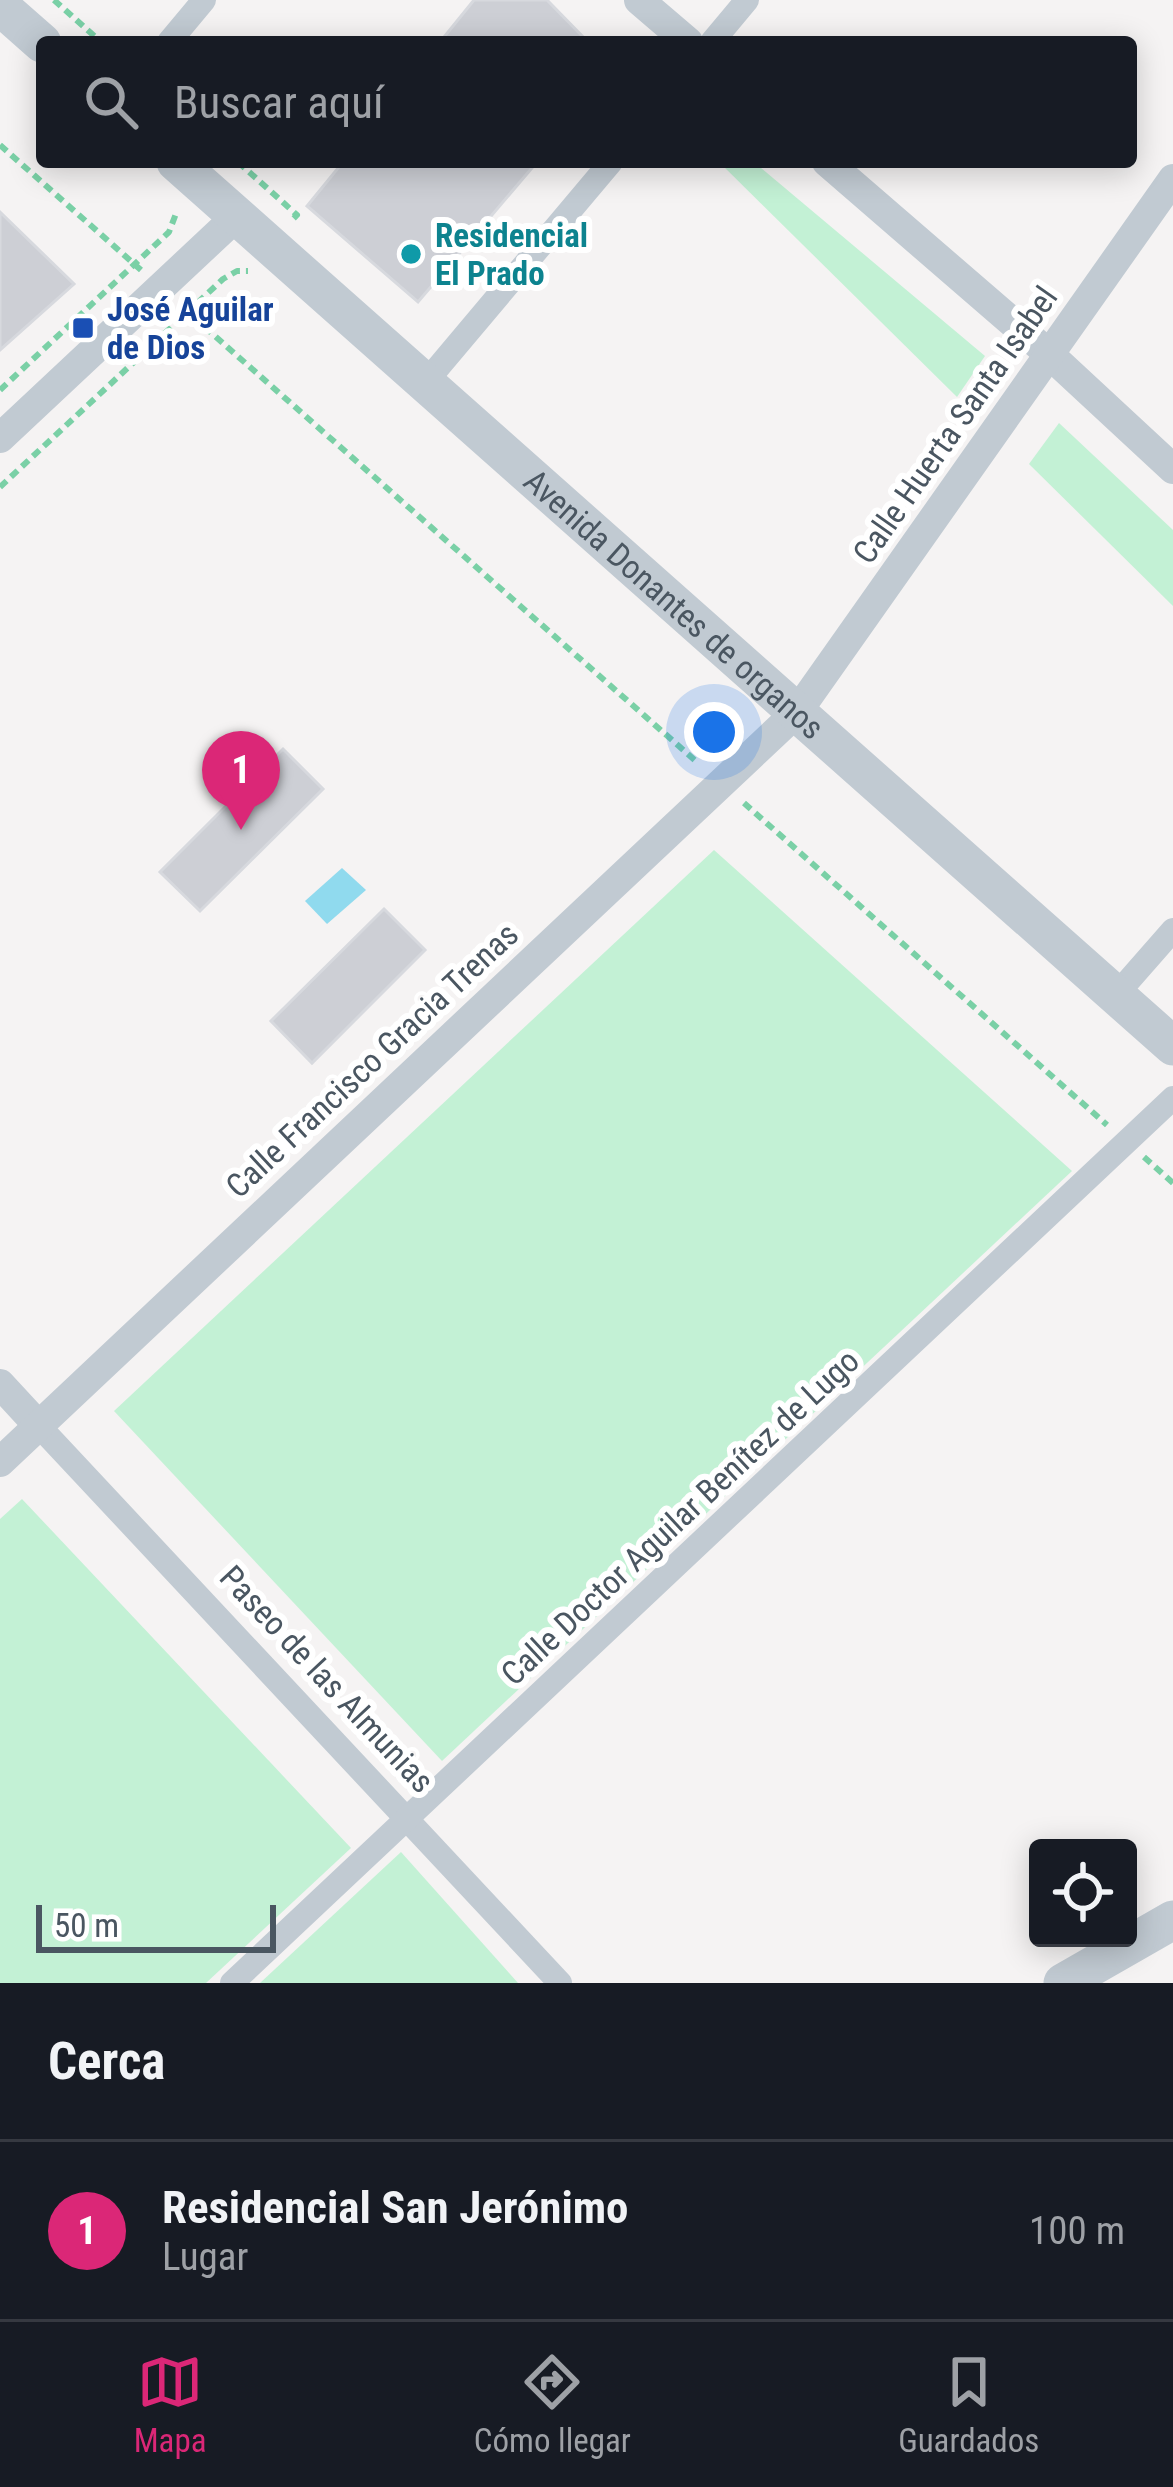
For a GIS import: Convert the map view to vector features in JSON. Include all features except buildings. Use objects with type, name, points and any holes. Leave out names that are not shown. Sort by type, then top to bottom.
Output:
[{"type":"street","points":[[174,36],[204,0]]},
{"type":"street","points":[[639,0],[681,36]]},
{"type":"street","points":[[717,36],[747,0]]},
{"type":"street","points":[[0,6],[36,38]]},
{"type":"street","points":[[425,383],[606,168]]},
{"type":"street","points":[[834,168],[1049,353],[1173,469]]},
{"type":"street","name":"Avenida Donantes de organos","points":[[187,172],[1173,1046]]},
{"type":"street","name":"Calle Huerta Santa Isabel","points":[[797,712],[1173,178]]},
{"type":"street","points":[[0,439],[237,216]]},
{"type":"street","name":"Calle Francisco Gracia Trenas","points":[[0,1462],[797,712]]},
{"type":"street","points":[[1116,995],[1173,930]]},
{"type":"street","name":"Calle Doctor Aguilar Benítez de Lugo","points":[[232,1983],[1173,1098]]},
{"type":"street","name":"Paseo de las Almunias","points":[[0,1384],[560,1983]]},
{"type":"street","points":[[1064,1983],[1173,1920]]},
{"type":"path","points":[[54,0],[94,36]]},
{"type":"path","points":[[0,145],[1173,1183]]},
{"type":"path","points":[[0,487],[223,279],[237,271],[248,272],[297,215],[245,168]]},
{"type":"path","points":[[0,390],[169,232],[187,172]]},
{"type":"green space","points":[[725,168],[761,168],[985,356],[957,397]]},
{"type":"green space","points":[[1059,423],[1173,530],[1173,606],[1029,464]]},
{"type":"green space","points":[[714,850],[1072,1171],[442,1761],[114,1411]]},
{"type":"green space","points":[[22,1499],[351,1848],[206,1983],[0,1983],[0,1519]]},
{"type":"green space","points":[[401,1852],[518,1983],[260,1983]]},
{"type":"water","points":[[342,868],[366,890],[327,924],[305,901]]},
{"type":"place","name":"Residencial El Prado","points":[[411,254]]},
{"type":"place","name":"José Aguilar de Dios","points":[[83,328]]},
{"type":"place","name":"Residencial San Jerónimo","points":[[241,830]]}]
